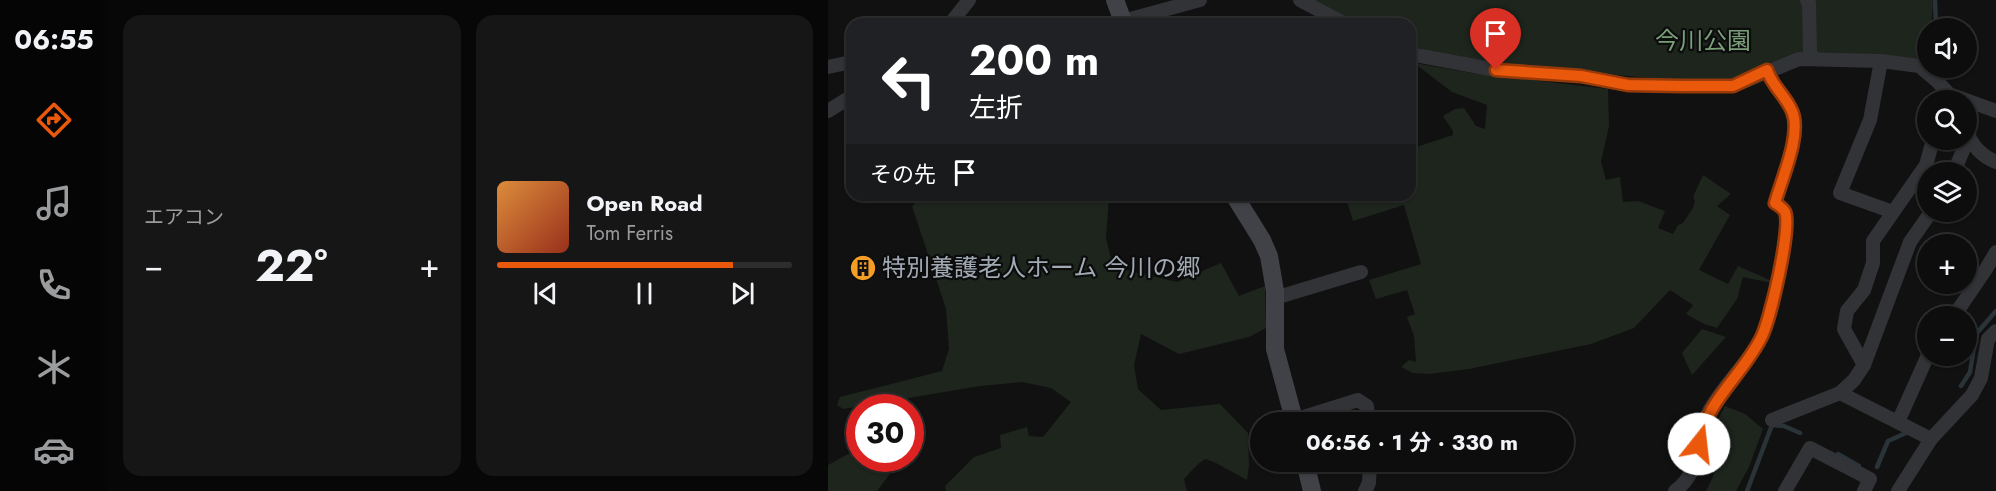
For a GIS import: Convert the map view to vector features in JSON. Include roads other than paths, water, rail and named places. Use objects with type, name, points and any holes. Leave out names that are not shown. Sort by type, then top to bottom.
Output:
[{"type":"street","points":[[955,18],[969,0]]},
{"type":"street","points":[[1115,0],[1122,18]]},
{"type":"street","points":[[1138,18],[1200,0]]},
{"type":"street","points":[[1300,0],[1334,18]]},
{"type":"street","points":[[1807,0],[1809,3],[1810,52],[1814,59]]},
{"type":"street","points":[[1416,55],[1496,70],[1581,76],[1628,85],[1733,86],[1767,70],[1799,59],[1881,61],[1919,66],[1938,82],[1942,90]]},
{"type":"street","points":[[1881,61],[1870,120],[1840,193],[1893,212]]},
{"type":"street","points":[[828,67],[846,63]]},
{"type":"street","points":[[1675,491],[1690,477],[1708,413],[1761,337],[1772,305],[1786,225],[1785,211],[1775,203],[1793,142],[1796,122],[1791,108],[1771,81],[1767,70]]},
{"type":"street","points":[[828,111],[846,100]]},
{"type":"street","points":[[1977,106],[1996,111]]},
{"type":"street","points":[[1977,146],[1985,157],[1996,162]]},
{"type":"street","points":[[1864,365],[1844,329],[1847,312],[1864,290],[1873,263],[1873,242],[1926,165],[1931,150]]},
{"type":"street","points":[[1238,201],[1262,240],[1269,256],[1275,298],[1275,349],[1292,412]]},
{"type":"street","points":[[1773,420],[1840,393],[1854,380],[1864,365],[1910,242],[1924,222]]},
{"type":"street","points":[[1961,306],[1996,252]]},
{"type":"street","points":[[1275,298],[1362,272]]},
{"type":"street","points":[[1898,491],[1917,466],[1931,439],[1972,395],[1981,378],[1988,339],[1996,331]]},
{"type":"street","points":[[1898,422],[1923,366]]},
{"type":"street","points":[[1840,393],[1931,439]]},
{"type":"street","points":[[1321,412],[1358,400],[1367,406],[1368,412]]},
{"type":"street","points":[[1785,491],[1810,447],[1870,479],[1864,491]]},
{"type":"street","points":[[1307,472],[1312,491]]},
{"type":"street","points":[[1365,491],[1369,483],[1370,472]]},
{"type":"waterway","points":[[1935,0],[1936,18]]},
{"type":"waterway","points":[[1961,386],[1970,372],[1976,334],[1996,311]]},
{"type":"waterway","points":[[1747,491],[1772,425],[1784,426],[1800,433]]},
{"type":"waterway","points":[[1877,467],[1888,441],[1906,433]]},
{"type":"waterway","points":[[1838,454],[1859,466]]},
{"type":"place","name":"特別養護老人ホーム 今川の郷","points":[[863,268]]},
{"type":"park label","name":"今川公園","points":[[1703,41]]}]
